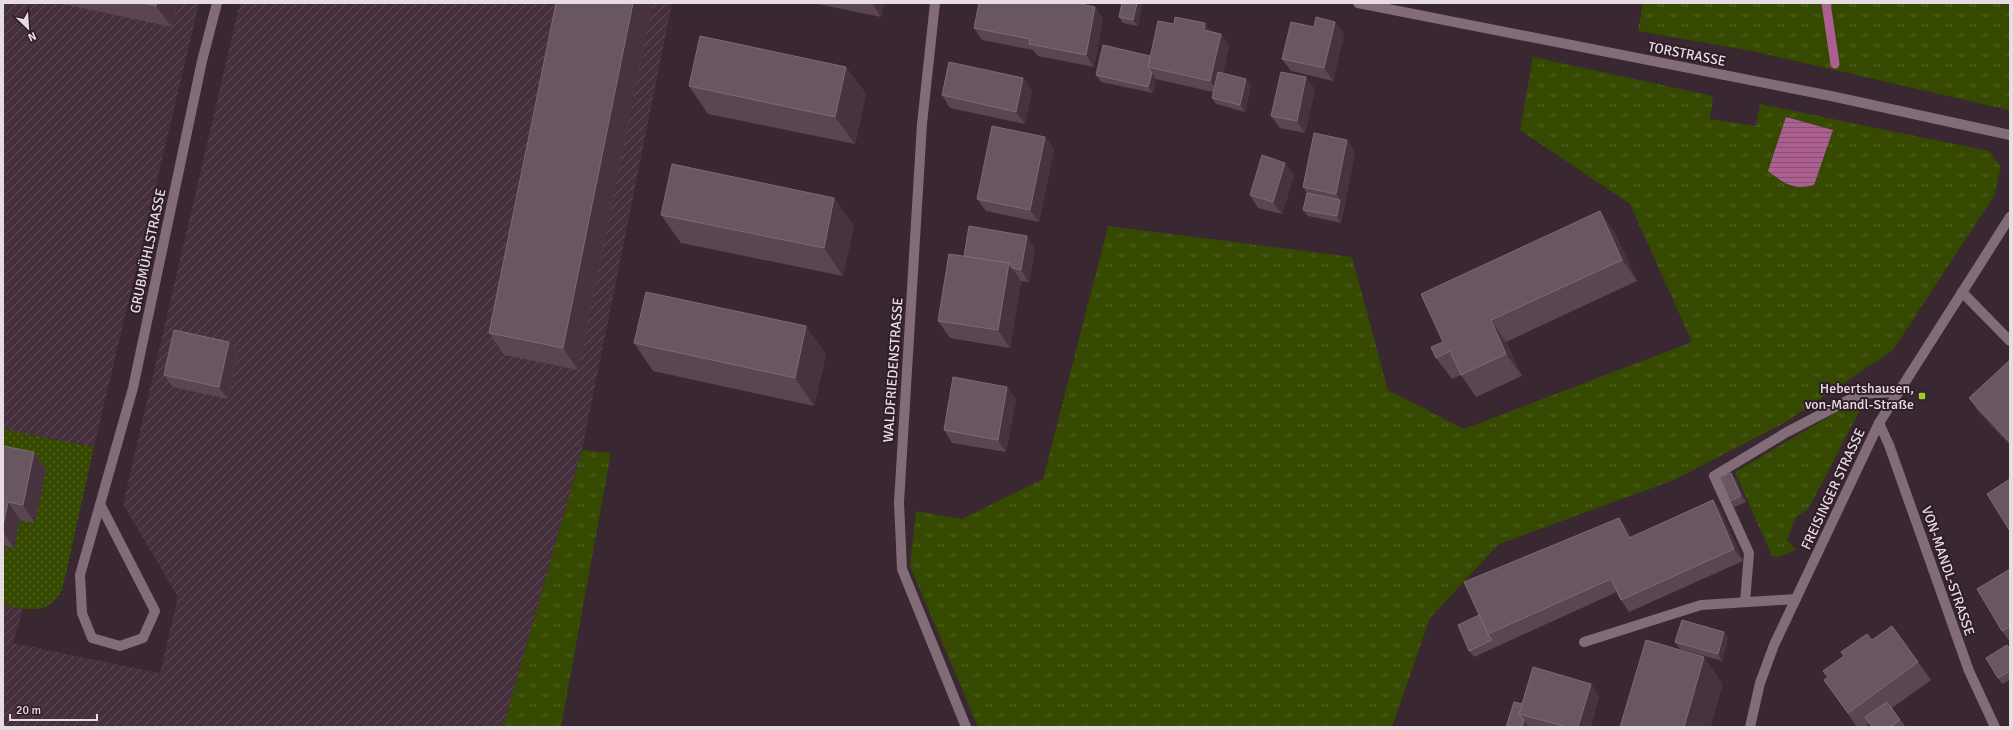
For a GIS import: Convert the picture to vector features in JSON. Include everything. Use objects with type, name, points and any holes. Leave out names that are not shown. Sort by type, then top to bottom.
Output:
[{"type":"street","name":"GRUBMÜHLSTRASSE","points":[[100,504],[156,611],[144,638],[120,646],[92,638],[82,613],[80,575],[100,504],[133,388],[202,61],[218,3]]},
{"type":"street","name":"WALDFRIEDENSTRASSE","points":[[935,3],[922,124],[899,502],[902,569],[966,727]]},
{"type":"street","name":"TORSTRASSE","points":[[1358,3],[1823,95],[2010,135]]},
{"type":"street","name":"FREISINGER STRASSE","points":[[1750,727],[1760,683],[1774,645],[1879,423],[2010,217]]},
{"type":"street","points":[[1962,292],[2010,341]]},
{"type":"street","points":[[1745,602],[1749,552],[1714,476],[1788,432],[1860,394],[1899,392]]},
{"type":"street","name":"VON-MANDL-STRASSE","points":[[1879,423],[1889,445],[1969,671],[1995,727]]},
{"type":"street","points":[[1584,642],[1701,605],[1796,599]]},
{"type":"shaded area","points":[[3,3],[199,3],[94,447],[3,429]]},
{"type":"shaded area","points":[[240,3],[672,3],[582,450],[503,727],[3,727],[3,605],[23,609],[13,643],[160,673],[178,597],[123,504]]},
{"type":"shaded area","points":[[1786,117],[1833,130],[1814,185],[1800,187],[1790,185],[1768,171]]},
{"type":"green space","points":[[1643,3],[2010,3],[2009,110],[1752,51],[1638,31]]},
{"type":"green space","points":[[1533,57],[1713,96],[1710,119],[1756,126],[1760,104],[1989,151],[2001,167],[1994,196],[1893,350],[1784,423],[1674,480],[1499,544],[1430,618],[1392,727],[978,727],[910,566],[916,511],[962,519],[1043,479],[1108,226],[1352,257],[1388,390],[1464,429],[1692,342],[1630,204],[1520,130]]},
{"type":"green space","points":[[1863,404],[1809,508],[1796,517],[1787,540],[1796,550],[1779,557],[1772,556],[1735,472],[1842,409]]},
{"type":"green space","points":[[3,429],[94,447],[63,587],[52,603],[38,609],[3,605]]},
{"type":"green space","points":[[582,450],[611,453],[561,727],[503,727]]},
{"type":"building","points":[[144,3],[157,3],[156,6]]},
{"type":"building","points":[[556,3],[633,3],[563,348],[489,333]]},
{"type":"building","points":[[979,3],[1076,3],[1095,7],[1086,55],[1029,44],[1030,39],[974,28]]},
{"type":"building","points":[[1122,3],[1137,3],[1133,20],[1119,17]]},
{"type":"building","points":[[1175,17],[1205,23],[1204,30],[1221,34],[1210,81],[1148,67],[1158,21],[1174,24]]},
{"type":"building","points":[[1316,17],[1335,22],[1324,68],[1282,59],[1291,22],[1314,27]]},
{"type":"building","points":[[700,36],[846,67],[835,117],[689,86]]},
{"type":"building","points":[[1103,45],[1150,56],[1148,67],[1152,73],[1148,87],[1096,75]]},
{"type":"building","points":[[949,62],[1023,78],[1016,112],[942,95]]},
{"type":"building","points":[[1218,72],[1246,79],[1240,105],[1212,98]]},
{"type":"building","points":[[1281,72],[1306,77],[1297,121],[1271,116]]},
{"type":"building","points":[[992,126],[1045,137],[1030,210],[977,199]]},
{"type":"building","points":[[1314,133],[1347,140],[1336,194],[1303,187]]},
{"type":"building","points":[[1262,155],[1285,163],[1273,202],[1250,195]]},
{"type":"building","points":[[672,164],[834,198],[824,248],[661,215]]},
{"type":"building","points":[[1307,193],[1340,200],[1337,216],[1303,210]]},
{"type":"building","points":[[1600,211],[1622,260],[1491,320],[1506,354],[1461,375],[1450,351],[1436,358],[1431,347],[1443,342],[1421,294]]},
{"type":"building","points":[[969,226],[1027,236],[1021,270],[1012,268],[1009,263],[964,256]]},
{"type":"building","points":[[949,254],[1009,263],[998,330],[938,321]]},
{"type":"building","points":[[646,292],[806,326],[795,378],[634,343]]},
{"type":"building","points":[[174,330],[229,342],[219,387],[164,375]]},
{"type":"building","points":[[2010,360],[2010,442],[1969,398]]},
{"type":"building","points":[[953,377],[1007,387],[998,440],[944,430]]},
{"type":"building","points":[[3,446],[34,452],[23,505],[8,502],[3,526]]},
{"type":"building","points":[[1731,473],[1741,496],[1730,501],[1720,477]]},
{"type":"building","points":[[2010,479],[2010,531],[1987,494]]},
{"type":"building","points":[[1713,500],[1734,549],[1621,600],[1611,579],[1488,634],[1464,582],[1619,518],[1629,538]]},
{"type":"building","points":[[2010,569],[2010,627],[2002,631],[1977,589]]},
{"type":"building","points":[[1479,615],[1492,640],[1469,651],[1458,625]]},
{"type":"building","points":[[1682,620],[1724,632],[1718,654],[1675,642]]},
{"type":"building","points":[[1892,626],[1918,662],[1848,713],[1824,680],[1828,677],[1823,671],[1844,656],[1841,652],[1867,634],[1872,640]]},
{"type":"building","points":[[1646,640],[1704,657],[1684,727],[1620,727]]},
{"type":"building","points":[[2007,645],[2010,650],[2010,671],[1998,678],[1986,658]]},
{"type":"building","points":[[1533,667],[1591,684],[1578,727],[1567,727],[1519,714]]},
{"type":"building","points":[[1514,702],[1522,704],[1519,714],[1524,720],[1522,727],[1506,727]]},
{"type":"building","points":[[1887,702],[1900,720],[1890,727],[1872,727],[1865,717]]},
{"type":"waterway","points":[[1826,3],[1835,64]]},
{"type":"place","name":"Hebertshausen, von-Mandl-Straße","points":[[1922,396]]}]
